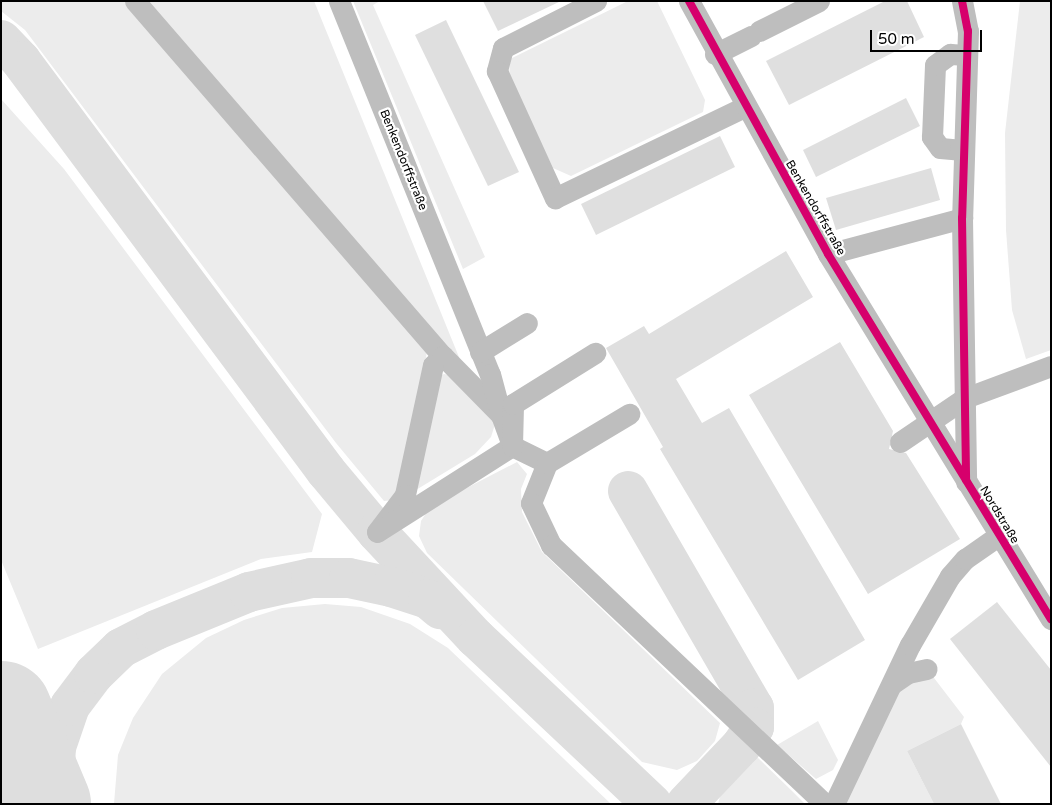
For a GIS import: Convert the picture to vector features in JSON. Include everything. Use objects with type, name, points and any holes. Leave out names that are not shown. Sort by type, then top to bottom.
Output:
[{"type":"street","points":[[135,1],[443,356],[501,415]]},
{"type":"street","name":"Benkendorffstraße","points":[[339,1],[480,352],[512,446]]},
{"type":"street","points":[[596,1],[502,48],[497,71],[555,198],[744,107]]},
{"type":"street","name":"Benkendorffstraße","points":[[689,1],[744,107],[828,254],[929,422]]},
{"type":"street","points":[[716,54],[819,1]]},
{"type":"street","points":[[962,1],[967,55],[962,218],[966,482]]},
{"type":"street","points":[[963,150],[940,148],[932,137],[935,65],[950,54],[967,55]]},
{"type":"street","name":"Benkendorffstraße","points":[[828,254],[962,218]]},
{"type":"street","points":[[480,352],[527,323]]},
{"type":"street","points":[[512,446],[513,404],[595,354]]},
{"type":"street","points":[[443,356],[433,365],[405,495],[377,532],[512,446]]},
{"type":"street","points":[[900,442],[965,398],[1051,366]]},
{"type":"street","points":[[628,414],[547,463],[531,503],[551,544],[825,804]]},
{"type":"street","name":"Nordstraße","points":[[929,422],[1051,619]]},
{"type":"street","points":[[512,446],[547,463]]},
{"type":"street","points":[[834,804],[905,656],[950,576],[965,559],[998,536]]},
{"type":"street","points":[[892,684],[908,673],[927,669]]},
{"type":"shaded area","points":[[1,1],[126,1],[427,352],[401,491],[394,500],[384,501],[336,443],[25,30],[1,11]]},
{"type":"shaded area","points":[[144,1],[314,1],[461,362]]},
{"type":"shaded area","points":[[353,1],[380,1],[373,5],[485,257],[463,269]]},
{"type":"shaded area","points":[[628,1],[657,1],[705,100],[703,112],[571,176],[553,168],[509,78],[510,59]]},
{"type":"shaded area","points":[[1020,1],[1051,1],[1051,350],[1026,359],[1012,310],[1006,230],[1005,133]]},
{"type":"shaded area","points":[[1,99],[64,169],[322,514],[312,552],[261,559],[38,649],[1,560]]},
{"type":"shaded area","points":[[444,374],[455,376],[496,421],[491,437],[475,454],[411,493],[436,378]]},
{"type":"shaded area","points":[[517,462],[527,474],[521,489],[522,512],[542,552],[720,723],[715,741],[697,761],[677,770],[642,762],[427,553],[419,536],[421,521],[430,507]]},
{"type":"shaded area","points":[[325,604],[361,607],[410,624],[448,648],[611,804],[114,804],[118,755],[133,718],[162,674],[206,638],[244,620],[282,608]]},
{"type":"shaded area","points":[[931,674],[964,717],[961,724],[907,751],[934,804],[840,804],[895,685]]},
{"type":"shaded area","points":[[818,721],[838,760],[833,770],[816,779],[777,745]]},
{"type":"shaded area","points":[[755,755],[805,804],[718,804],[721,793]]},
{"type":"building","points":[[483,1],[561,1],[498,31]]},
{"type":"building","points":[[885,1],[907,1],[924,37],[789,105],[766,61]]},
{"type":"building","points":[[446,20],[519,172],[488,186],[415,35]]},
{"type":"building","points":[[906,98],[920,126],[816,177],[803,150]]},
{"type":"building","points":[[720,136],[735,167],[596,235],[581,204]]},
{"type":"building","points":[[931,168],[940,200],[836,230],[826,198]]},
{"type":"building","points":[[786,251],[813,297],[676,379],[702,423],[729,408],[865,640],[798,680],[660,449],[663,447],[606,348],[644,326],[649,334]]},
{"type":"building","points":[[840,342],[893,431],[889,449],[906,453],[960,539],[868,594],[749,395]]},
{"type":"building","points":[[997,602],[1051,670],[1051,767],[950,639]]},
{"type":"building","points":[[961,724],[1001,804],[934,804],[907,751]]},
{"type":"taxiway","points":[[1,40],[21,61],[326,471],[377,532],[476,638],[652,804]]},
{"type":"taxiway","points":[[628,491],[754,708],[754,727],[742,745],[686,804]]},
{"type":"taxiway","points":[[53,804],[56,747],[70,706],[94,674],[121,648],[156,630],[249,592],[311,578],[349,578],[391,587],[428,599],[440,609]]},
{"type":"runway","points":[[1,711],[40,804]]},
{"type":"cycle path","points":[[689,1],[828,254],[1051,619]]},
{"type":"cycle path","points":[[962,1],[968,31],[962,218],[966,480]]}]
